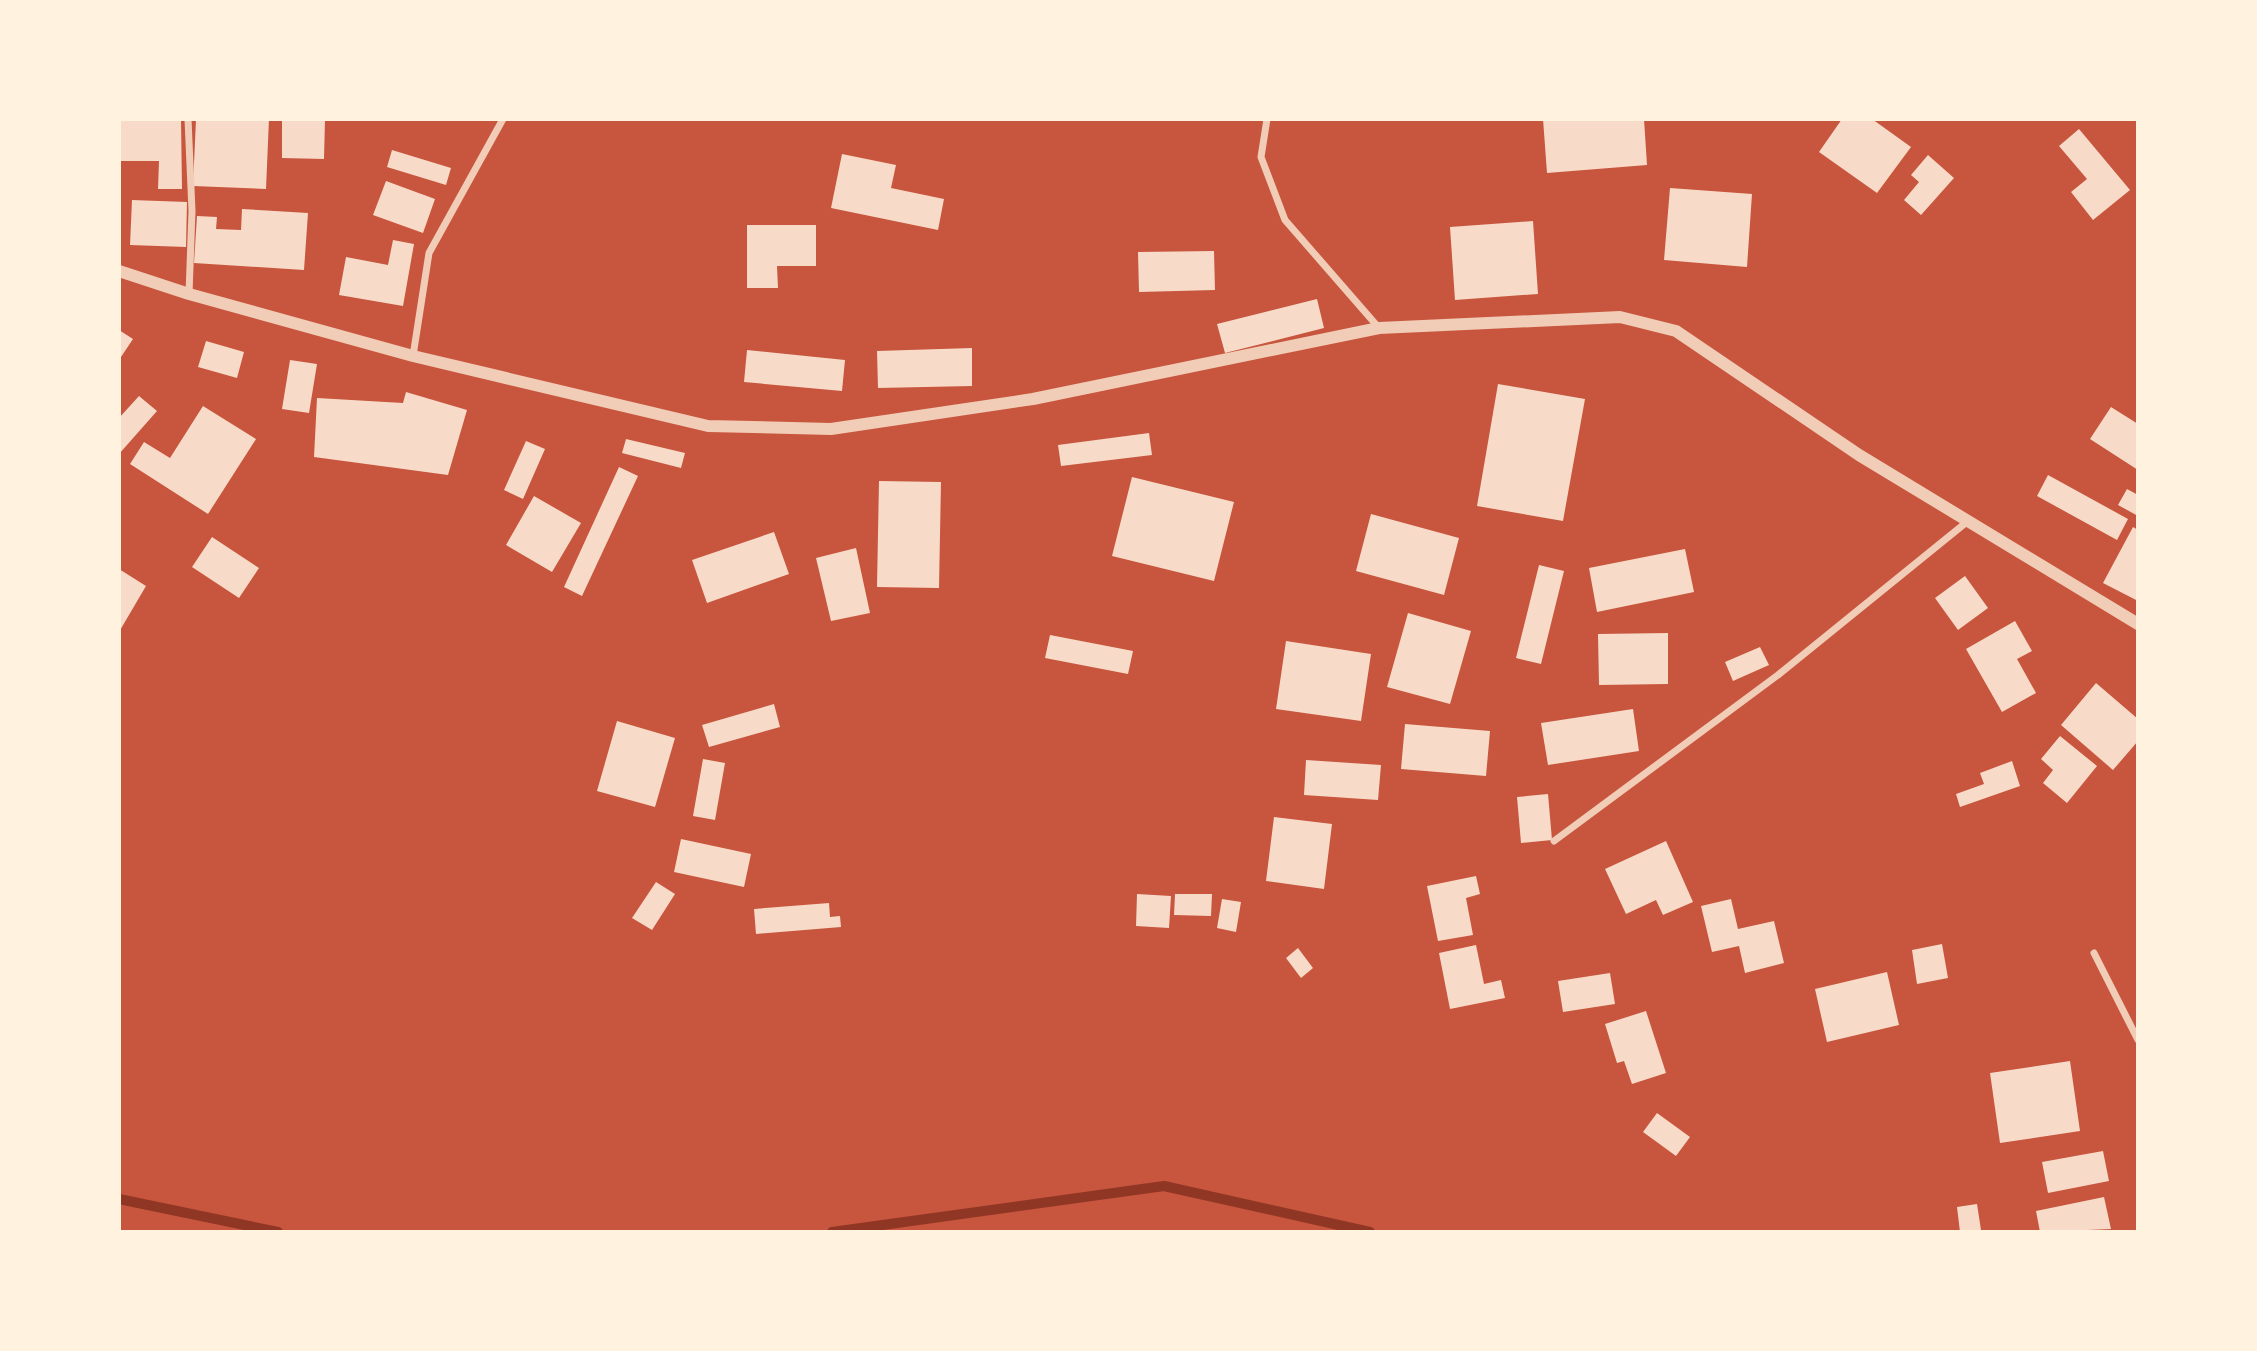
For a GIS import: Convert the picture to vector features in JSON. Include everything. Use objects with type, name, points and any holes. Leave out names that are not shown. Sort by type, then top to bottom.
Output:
[{"type":"street","points":[[188,119],[192,211],[189,294]]},
{"type":"street","points":[[413,356],[429,253],[503,119]]},
{"type":"street","points":[[1266,119],[1261,157],[1285,220],[1379,328]]},
{"type":"street","points":[[119,271],[189,294],[413,356],[708,426],[831,429],[1033,399],[1379,328],[1620,317],[1676,331],[1859,455],[2138,624]]},
{"type":"street","points":[[1554,841],[1778,675],[1968,521]]},
{"type":"street","points":[[2094,953],[2138,1040]]},
{"type":"building","points":[[119,119],[181,119],[182,189],[158,189],[159,161],[119,161]]},
{"type":"building","points":[[196,119],[269,119],[266,189],[193,186]]},
{"type":"building","points":[[282,119],[325,119],[324,159],[282,158]]},
{"type":"building","points":[[1543,119],[1644,119],[1647,165],[1547,173]]},
{"type":"building","points":[[1842,119],[1872,119],[1911,147],[1877,193],[1819,152]]},
{"type":"building","points":[[2079,129],[2130,190],[2093,220],[2071,192],[2087,179],[2059,146]]},
{"type":"building","points":[[392,150],[451,168],[446,185],[387,167]]},
{"type":"building","points":[[842,154],[896,165],[891,188],[944,199],[938,230],[831,208]]},
{"type":"building","points":[[1928,155],[1954,178],[1921,215],[1904,200],[1919,182],[1911,175]]},
{"type":"building","points":[[386,181],[435,199],[423,233],[373,215]]},
{"type":"building","points":[[1670,188],[1752,194],[1747,267],[1664,260]]},
{"type":"building","points":[[132,200],[187,202],[186,247],[130,245]]},
{"type":"building","points":[[242,209],[308,213],[304,270],[194,263],[197,216],[217,217],[216,229],[241,230]]},
{"type":"building","points":[[1533,221],[1538,294],[1455,300],[1450,227]]},
{"type":"building","points":[[747,225],[816,225],[816,266],[777,266],[778,288],[747,288]]},
{"type":"building","points":[[393,240],[414,244],[403,306],[339,295],[346,257],[388,265]]},
{"type":"building","points":[[1214,251],[1215,290],[1139,292],[1138,252]]},
{"type":"building","points":[[1317,299],[1324,328],[1225,353],[1217,324]]},
{"type":"building","points":[[119,330],[133,339],[119,360]]},
{"type":"building","points":[[206,341],[244,352],[237,378],[198,367]]},
{"type":"building","points":[[972,348],[972,386],[878,388],[877,351]]},
{"type":"building","points":[[747,350],[845,360],[842,391],[744,382]]},
{"type":"building","points":[[290,360],[317,364],[309,413],[282,409]]},
{"type":"building","points":[[1498,384],[1585,399],[1563,521],[1477,506]]},
{"type":"building","points":[[406,392],[467,410],[448,475],[314,457],[317,398],[403,403]]},
{"type":"building","points":[[139,396],[157,411],[119,454],[119,418]]},
{"type":"building","points":[[203,406],[256,439],[208,514],[130,464],[144,442],[170,458]]},
{"type":"building","points":[[2111,407],[2138,424],[2138,470],[2090,439]]},
{"type":"building","points":[[1149,433],[1152,455],[1061,466],[1058,445]]},
{"type":"building","points":[[626,439],[685,453],[681,468],[622,453]]},
{"type":"building","points":[[526,441],[545,449],[523,499],[504,490]]},
{"type":"building","points":[[619,467],[638,476],[582,596],[564,587]]},
{"type":"building","points":[[2048,475],[2128,519],[2117,540],[2037,496]]},
{"type":"building","points":[[1132,477],[1234,502],[1214,581],[1112,556]]},
{"type":"building","points":[[879,481],[941,482],[939,588],[877,587]]},
{"type":"building","points":[[2127,489],[2138,495],[2138,516],[2118,505]]},
{"type":"building","points":[[534,496],[581,523],[552,572],[506,545]]},
{"type":"building","points":[[1371,514],[1459,538],[1444,595],[1356,571]]},
{"type":"building","points":[[2133,527],[2138,530],[2138,601],[2103,583]]},
{"type":"building","points":[[774,532],[789,574],[707,603],[692,560]]},
{"type":"building","points":[[212,537],[259,568],[239,598],[192,567]]},
{"type":"building","points":[[856,548],[870,613],[831,621],[816,558]]},
{"type":"building","points":[[1685,549],[1694,592],[1597,612],[1589,568]]},
{"type":"building","points":[[1539,565],[1564,571],[1541,664],[1516,658]]},
{"type":"building","points":[[119,569],[146,586],[119,632]]},
{"type":"building","points":[[1965,576],[1988,608],[1958,630],[1935,598]]},
{"type":"building","points":[[1408,613],[1471,631],[1450,704],[1387,687]]},
{"type":"building","points":[[2015,621],[2032,651],[2017,659],[2036,693],[2002,712],[1966,649]]},
{"type":"building","points":[[1668,633],[1668,684],[1599,685],[1598,634]]},
{"type":"building","points":[[1050,635],[1133,651],[1128,674],[1045,658]]},
{"type":"building","points":[[1286,641],[1371,654],[1361,721],[1276,709]]},
{"type":"building","points":[[1760,647],[1769,665],[1733,681],[1725,662]]},
{"type":"building","points":[[2096,683],[2138,719],[2138,741],[2113,770],[2061,725]]},
{"type":"building","points":[[774,704],[780,727],[709,747],[702,725]]},
{"type":"building","points":[[1633,709],[1639,751],[1548,765],[1541,723]]},
{"type":"building","points":[[617,721],[675,738],[655,807],[597,791]]},
{"type":"building","points":[[1405,724],[1490,731],[1486,776],[1401,769]]},
{"type":"building","points":[[2060,736],[2097,766],[2067,803],[2043,783],[2053,770],[2041,759]]},
{"type":"building","points":[[703,759],[725,763],[715,820],[693,816]]},
{"type":"building","points":[[1306,760],[1381,765],[1378,800],[1304,795]]},
{"type":"building","points":[[2012,761],[2020,786],[1960,807],[1956,794],[1984,784],[1980,773]]},
{"type":"building","points":[[1548,794],[1552,840],[1521,843],[1517,797]]},
{"type":"building","points":[[1274,817],[1332,824],[1324,889],[1266,881]]},
{"type":"building","points":[[681,839],[751,854],[744,887],[674,872]]},
{"type":"building","points":[[1666,841],[1693,902],[1663,915],[1656,900],[1626,914],[1605,869]]},
{"type":"building","points":[[1476,876],[1480,894],[1466,898],[1473,935],[1438,941],[1427,886]]},
{"type":"building","points":[[656,882],[675,894],[652,930],[632,918]]},
{"type":"building","points":[[1137,894],[1171,896],[1169,928],[1136,926]]},
{"type":"building","points":[[1175,894],[1212,894],[1211,916],[1174,915]]},
{"type":"building","points":[[1222,899],[1241,902],[1236,932],[1217,928]]},
{"type":"building","points":[[1731,899],[1738,929],[1774,921],[1784,963],[1745,973],[1739,946],[1712,952],[1701,906]]},
{"type":"building","points":[[829,903],[830,917],[840,916],[841,927],[756,934],[754,909]]},
{"type":"building","points":[[1942,944],[1948,978],[1917,984],[1912,950]]},
{"type":"building","points":[[1476,945],[1484,984],[1501,980],[1505,998],[1450,1009],[1439,953]]},
{"type":"building","points":[[1298,948],[1313,968],[1301,978],[1286,958]]},
{"type":"building","points":[[1887,972],[1899,1025],[1827,1042],[1815,989]]},
{"type":"building","points":[[1610,973],[1615,1004],[1563,1012],[1558,981]]},
{"type":"building","points":[[1646,1011],[1666,1073],[1632,1084],[1624,1061],[1617,1063],[1605,1024]]},
{"type":"building","points":[[2070,1061],[2080,1131],[2000,1143],[1990,1073]]},
{"type":"building","points":[[1657,1113],[1690,1137],[1676,1156],[1643,1132]]},
{"type":"building","points":[[2103,1151],[2109,1181],[2048,1193],[2042,1162]]},
{"type":"building","points":[[2104,1197],[2111,1229],[2040,1232],[2036,1211]]},
{"type":"building","points":[[1977,1204],[1981,1230],[1960,1232],[1957,1207]]},
{"type":"waterway","points":[[832,1232],[1164,1186],[1370,1232]]},
{"type":"waterway","points":[[119,1199],[278,1232]]}]
